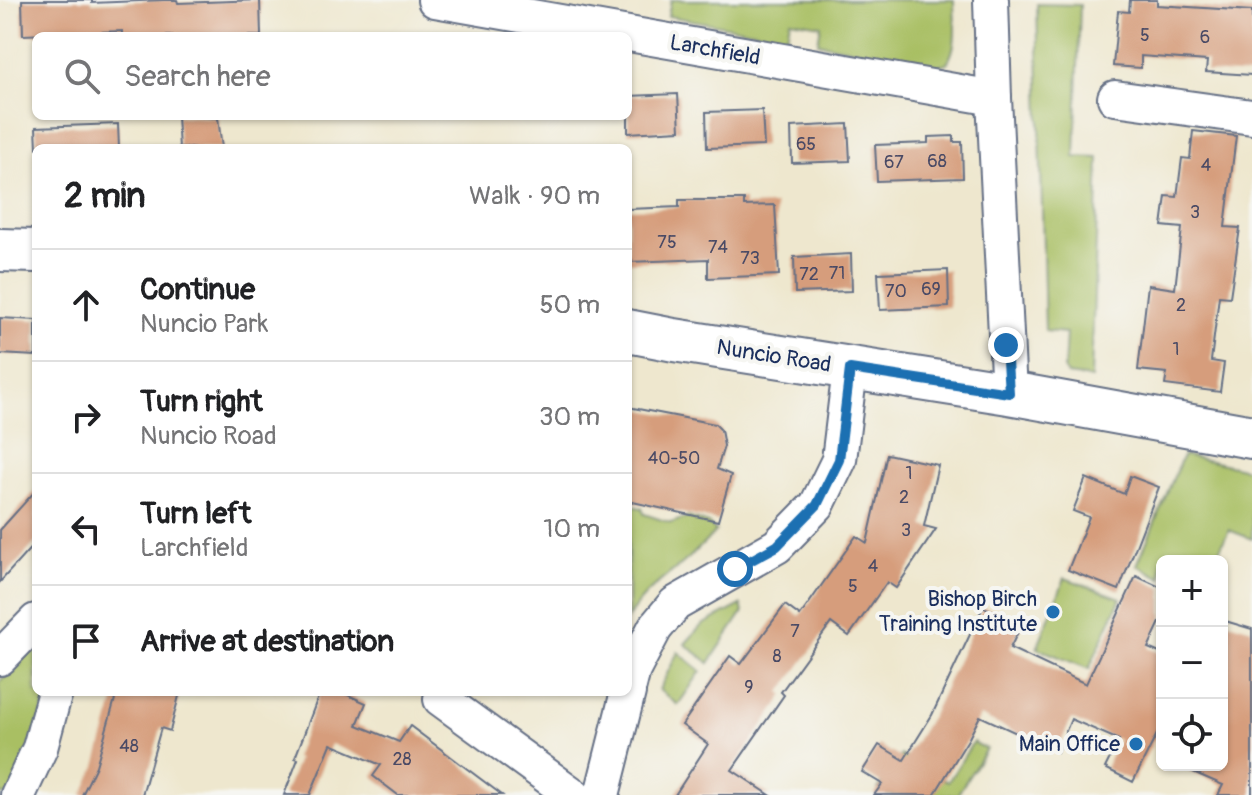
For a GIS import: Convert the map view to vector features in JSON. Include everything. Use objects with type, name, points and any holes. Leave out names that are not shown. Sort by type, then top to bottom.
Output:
[{"type":"street","name":"Larchfield","points":[[435,0],[618,32]]},
{"type":"street","points":[[991,0],[1009,393]]},
{"type":"street","name":"Larchfield","points":[[632,35],[994,98]]},
{"type":"street","points":[[1115,98],[1252,117]]},
{"type":"street","points":[[0,250],[32,251]]},
{"type":"street","name":"Nuncio Road","points":[[632,332],[1009,393],[1252,437]]},
{"type":"street","points":[[632,674],[655,628],[675,604],[777,546],[817,505],[839,460],[850,369]]},
{"type":"street","points":[[0,658],[32,625]]},
{"type":"street","points":[[18,795],[40,748],[54,696]]},
{"type":"street","points":[[602,795],[627,696]]},
{"type":"street","points":[[441,699],[573,795]]},
{"type":"green space","points":[[671,0],[954,0],[954,41],[947,63],[937,66],[818,43],[821,25],[790,20],[787,37],[668,16]]},
{"type":"green space","points":[[1037,4],[1080,5],[1075,157],[1099,158],[1091,378],[1067,375],[1064,369],[1066,333],[1045,331]]},
{"type":"green space","points":[[1183,455],[1252,470],[1252,539],[1229,530],[1217,555],[1156,555],[1156,575],[1137,565]]},
{"type":"green space","points":[[632,506],[642,508],[644,514],[671,523],[688,517],[709,524],[716,531],[633,610]]},
{"type":"green space","points":[[1065,578],[1121,598],[1089,669],[1037,648]]},
{"type":"green space","points":[[741,605],[743,612],[709,663],[685,644],[702,625]]},
{"type":"green space","points":[[32,648],[32,696],[48,696],[11,795],[0,795],[0,681]]},
{"type":"green space","points":[[678,652],[701,671],[678,705],[659,690]]},
{"type":"green space","points":[[973,742],[986,749],[957,795],[887,795],[878,789],[901,755],[948,782]]},
{"type":"building","points":[[22,0],[92,0],[92,3],[177,0],[178,3],[260,0],[261,32],[32,32],[32,35],[23,35]]},
{"type":"building","points":[[1130,0],[1157,0],[1157,5],[1252,11],[1252,75],[1206,72],[1207,61],[1141,56],[1141,68],[1113,66],[1118,11],[1129,12]]},
{"type":"building","points":[[678,94],[680,130],[628,133],[628,120],[632,120],[632,96]]},
{"type":"building","points":[[762,110],[764,146],[707,148],[706,112]]},
{"type":"building","points":[[177,120],[218,120],[221,144],[179,144]]},
{"type":"building","points":[[118,124],[119,144],[37,144],[36,127]]},
{"type":"building","points":[[848,124],[850,161],[792,163],[791,127]]},
{"type":"building","points":[[1193,131],[1236,136],[1225,227],[1240,228],[1230,297],[1219,296],[1211,361],[1224,363],[1220,392],[1165,385],[1167,373],[1138,370],[1148,285],[1175,289],[1182,228],[1162,226],[1166,196],[1177,197],[1182,158],[1190,159]]},
{"type":"building","points":[[954,136],[954,142],[962,142],[963,178],[877,181],[875,145],[928,143],[928,137]]},
{"type":"building","points":[[679,200],[744,200],[744,206],[775,205],[779,275],[708,278],[708,259],[632,262],[632,209],[679,207]]},
{"type":"building","points":[[851,254],[852,291],[795,293],[794,257]]},
{"type":"building","points":[[948,270],[949,307],[880,310],[878,273]]},
{"type":"building","points":[[0,318],[32,320],[32,356],[0,354]]},
{"type":"building","points":[[632,408],[715,424],[721,430],[724,446],[717,469],[731,475],[718,521],[632,502]]},
{"type":"building","points":[[887,454],[938,465],[924,526],[936,529],[896,588],[887,582],[849,636],[831,623],[781,692],[784,695],[732,770],[770,795],[675,795],[708,744],[682,725],[730,656],[741,664],[785,605],[800,616],[856,536],[867,543]]},
{"type":"building","points":[[1130,476],[1159,487],[1119,590],[1068,570],[1089,517],[1073,511],[1086,478],[1124,494]]},
{"type":"building","points":[[32,494],[32,546],[0,582],[0,530]]},
{"type":"building","points":[[1136,576],[1156,585],[1156,631],[1148,648],[1156,651],[1156,736],[1133,782],[1105,768],[1119,740],[1071,719],[1057,752],[980,716],[934,795],[874,795],[882,784],[862,772],[879,745],[904,760],[932,715],[983,607],[1023,622],[1010,648],[1086,684]]},
{"type":"building","points":[[1228,622],[1252,629],[1252,795],[1218,795],[1223,785],[1191,771],[1228,771]]},
{"type":"building","points":[[116,696],[179,696],[170,731],[161,728],[142,795],[82,795],[96,766]]},
{"type":"building","points":[[318,696],[350,696],[366,703],[357,725],[399,742],[410,726],[502,795],[398,795],[373,776],[381,765],[331,744],[310,795],[284,795],[298,759],[295,758]]},
{"type":"place","name":"Bishop Birch Training Institute","points":[[1053,612]]},
{"type":"place","name":"Main Office","points":[[1136,744]]},
{"type":"route","points":[[735,569],[777,546],[817,505],[839,460],[850,369],[1009,393],[1006,345]]}]
